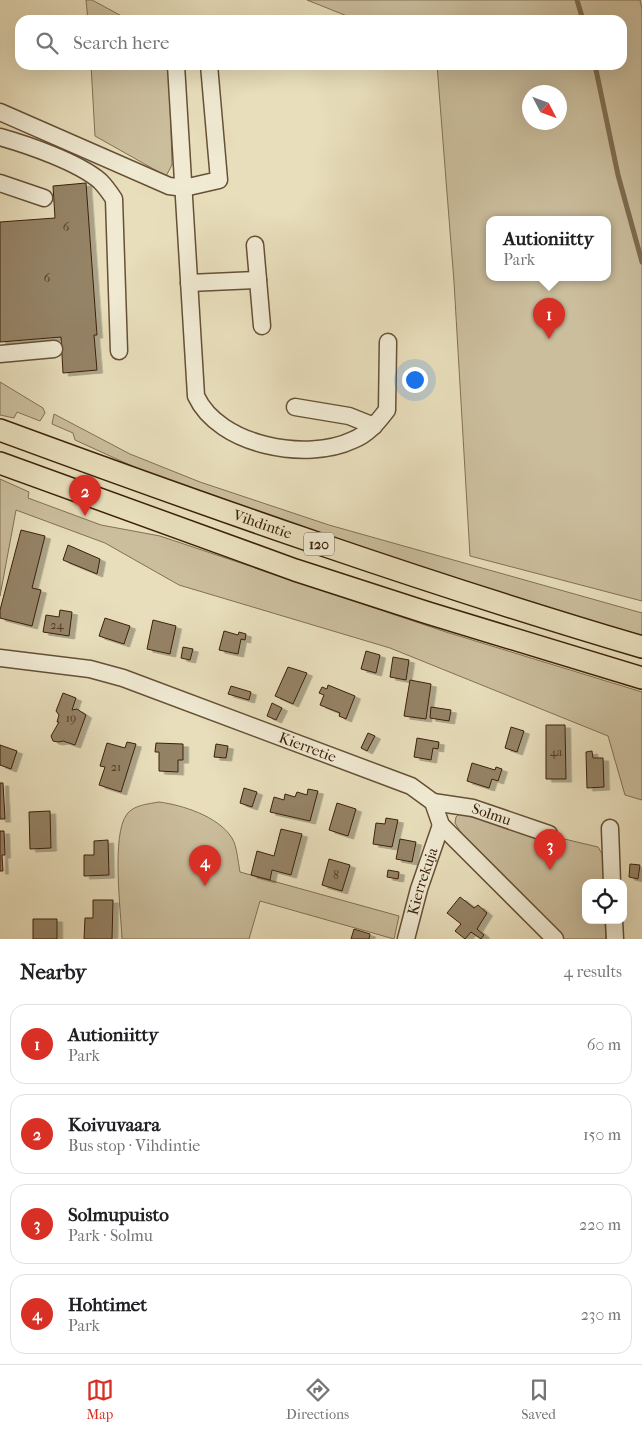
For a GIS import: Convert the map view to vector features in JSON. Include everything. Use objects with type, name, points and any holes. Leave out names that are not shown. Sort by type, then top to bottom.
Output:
[{"type":"main road","name":"Vihdintie","points":[[0,430],[304,540],[437,584],[642,647]]},
{"type":"main road","name":"Vihdintie","points":[[0,462],[295,570],[428,614],[642,678]]},
{"type":"street","points":[[176,70],[196,396],[201,408],[221,425],[241,437],[298,450],[323,448],[352,441],[374,426],[387,410],[388,342]]},
{"type":"street","points":[[0,112],[169,186],[184,188],[219,180],[209,70]]},
{"type":"street","points":[[0,137],[25,145],[88,173],[101,182],[114,199],[119,351]]},
{"type":"street","points":[[0,183],[44,198]]},
{"type":"street","points":[[254,245],[262,326]]},
{"type":"street","points":[[189,283],[258,280]]},
{"type":"street","points":[[0,354],[54,349]]},
{"type":"street","points":[[295,407],[349,416],[374,426]]},
{"type":"street","name":"Kierretie","points":[[0,658],[90,669],[123,678],[411,786],[433,802]]},
{"type":"street","points":[[433,802],[441,825],[555,939]]},
{"type":"street","name":"Solmu","points":[[433,802],[473,808],[549,834]]},
{"type":"street","name":"Kierrekuja","points":[[406,939],[419,889],[441,825]]},
{"type":"street","points":[[610,828],[612,879]]},
{"type":"street","points":[[614,924],[614,939]]},
{"type":"shaded area","points":[[86,0],[92,0],[120,15],[88,15]]},
{"type":"shaded area","points":[[307,0],[640,0],[642,9],[642,601],[470,556],[454,282],[437,70],[627,70],[627,15],[344,15]]},
{"type":"shaded area","points":[[91,70],[169,70],[172,165],[166,176],[95,136]]},
{"type":"shaded area","points":[[0,382],[43,408],[45,413],[40,421],[17,412],[14,418],[0,415]]},
{"type":"shaded area","points":[[54,414],[130,454],[200,482],[329,525],[642,613],[642,636],[416,566],[154,476],[75,440],[73,433],[52,424]]},
{"type":"shaded area","points":[[0,479],[29,492],[28,498],[101,525],[160,536],[446,632],[642,692],[642,800],[625,795],[608,736],[390,648],[179,585],[105,543],[16,510],[0,596]]},
{"type":"shaded area","points":[[159,802],[199,813],[226,830],[235,845],[240,872],[399,916],[394,939],[260,901],[249,939],[122,939],[118,855],[122,824],[127,814],[133,809],[142,805]]},
{"type":"shaded area","points":[[459,814],[598,847],[604,857],[604,879],[582,879],[582,924],[605,924],[606,939],[563,939],[463,836],[455,823],[456,817]]},
{"type":"building","points":[[86,183],[97,335],[94,335],[97,370],[63,373],[61,337],[0,342],[0,222],[55,218],[53,186]]},
{"type":"building","points":[[21,530],[45,536],[32,588],[41,590],[32,626],[0,618],[0,610]]},
{"type":"building","points":[[68,545],[100,559],[97,574],[63,560]]},
{"type":"building","points":[[60,610],[72,612],[69,636],[43,632],[46,615],[59,617]]},
{"type":"building","points":[[105,618],[130,626],[124,644],[99,636]]},
{"type":"building","points":[[153,620],[176,626],[170,654],[147,649]]},
{"type":"building","points":[[224,631],[238,635],[239,632],[246,634],[245,640],[241,639],[238,654],[219,650]]},
{"type":"building","points":[[183,647],[193,649],[190,660],[181,658]]},
{"type":"building","points":[[366,651],[380,655],[376,673],[361,669]]},
{"type":"building","points":[[393,657],[409,660],[406,680],[390,677]]},
{"type":"building","points":[[288,667],[307,673],[293,704],[275,696]]},
{"type":"building","points":[[410,680],[431,684],[426,719],[404,716]]},
{"type":"building","points":[[328,685],[355,696],[346,719],[339,716],[340,713],[320,705],[324,695],[319,693],[322,687],[327,689]]},
{"type":"building","points":[[231,686],[251,692],[249,700],[228,694]]},
{"type":"building","points":[[63,693],[76,698],[72,710],[77,709],[86,715],[75,745],[63,741],[53,741],[51,736],[59,722],[57,722],[59,715],[56,711]]},
{"type":"building","points":[[272,703],[282,708],[276,720],[267,716]]},
{"type":"building","points":[[431,707],[451,710],[449,721],[430,718]]},
{"type":"building","points":[[546,725],[565,725],[566,779],[546,779]]},
{"type":"building","points":[[511,727],[524,731],[517,752],[505,748]]},
{"type":"building","points":[[368,733],[375,736],[367,751],[361,748]]},
{"type":"building","points":[[417,738],[439,742],[438,749],[433,748],[431,760],[414,757]]},
{"type":"building","points":[[127,742],[136,744],[121,792],[99,785],[105,767],[100,766],[107,743],[125,748]]},
{"type":"building","points":[[156,743],[183,744],[183,760],[178,760],[178,772],[159,771],[159,752],[155,752]]},
{"type":"building","points":[[216,744],[228,746],[226,758],[214,757]]},
{"type":"building","points":[[0,745],[17,751],[11,769],[0,765]]},
{"type":"building","points":[[592,751],[593,758],[603,758],[604,787],[587,788],[586,752]]},
{"type":"building","points":[[472,763],[495,770],[496,767],[502,769],[498,781],[492,779],[489,788],[467,781]]},
{"type":"building","points":[[0,783],[3,783],[5,819],[0,819]]},
{"type":"building","points":[[244,788],[257,792],[252,807],[240,803]]},
{"type":"building","points":[[308,789],[318,791],[310,821],[270,812],[274,797],[284,800],[285,794],[295,797],[297,792],[307,795]]},
{"type":"building","points":[[337,803],[356,809],[348,836],[329,830]]},
{"type":"building","points":[[50,811],[51,848],[30,849],[29,812]]},
{"type":"building","points":[[386,818],[398,820],[392,847],[373,844],[376,823],[385,824]]},
{"type":"building","points":[[281,829],[302,834],[291,875],[272,870],[270,880],[251,875],[257,851],[274,856]]},
{"type":"building","points":[[0,831],[4,831],[5,855],[2,855],[3,871],[0,871]]},
{"type":"building","points":[[400,839],[416,842],[412,862],[396,859]]},
{"type":"building","points":[[108,840],[109,875],[84,876],[84,855],[94,855],[94,841]]},
{"type":"building","points":[[329,859],[350,865],[342,891],[322,885]]},
{"type":"building","points":[[630,864],[640,865],[638,879],[629,877]]},
{"type":"building","points":[[388,870],[399,872],[398,879],[387,877]]},
{"type":"building","points":[[460,897],[474,908],[478,905],[487,913],[477,929],[484,935],[481,939],[471,932],[465,939],[455,931],[461,924],[447,913]]},
{"type":"building","points":[[93,900],[113,900],[112,939],[84,939],[85,918],[93,918]]},
{"type":"building","points":[[33,919],[57,919],[57,939],[33,939]]},
{"type":"building","points":[[354,929],[370,934],[369,939],[351,939]]},
{"type":"waterway","points":[[577,0],[582,15]]},
{"type":"waterway","points":[[596,70],[618,175],[642,262]]},
{"type":"place","name":"Autioniitty","points":[[549,339]]},
{"type":"place","name":"Koivuvaara","points":[[85,516]]},
{"type":"place","name":"Solmupuisto","points":[[550,870]]},
{"type":"place","name":"Hohtimet","points":[[205,886]]}]
